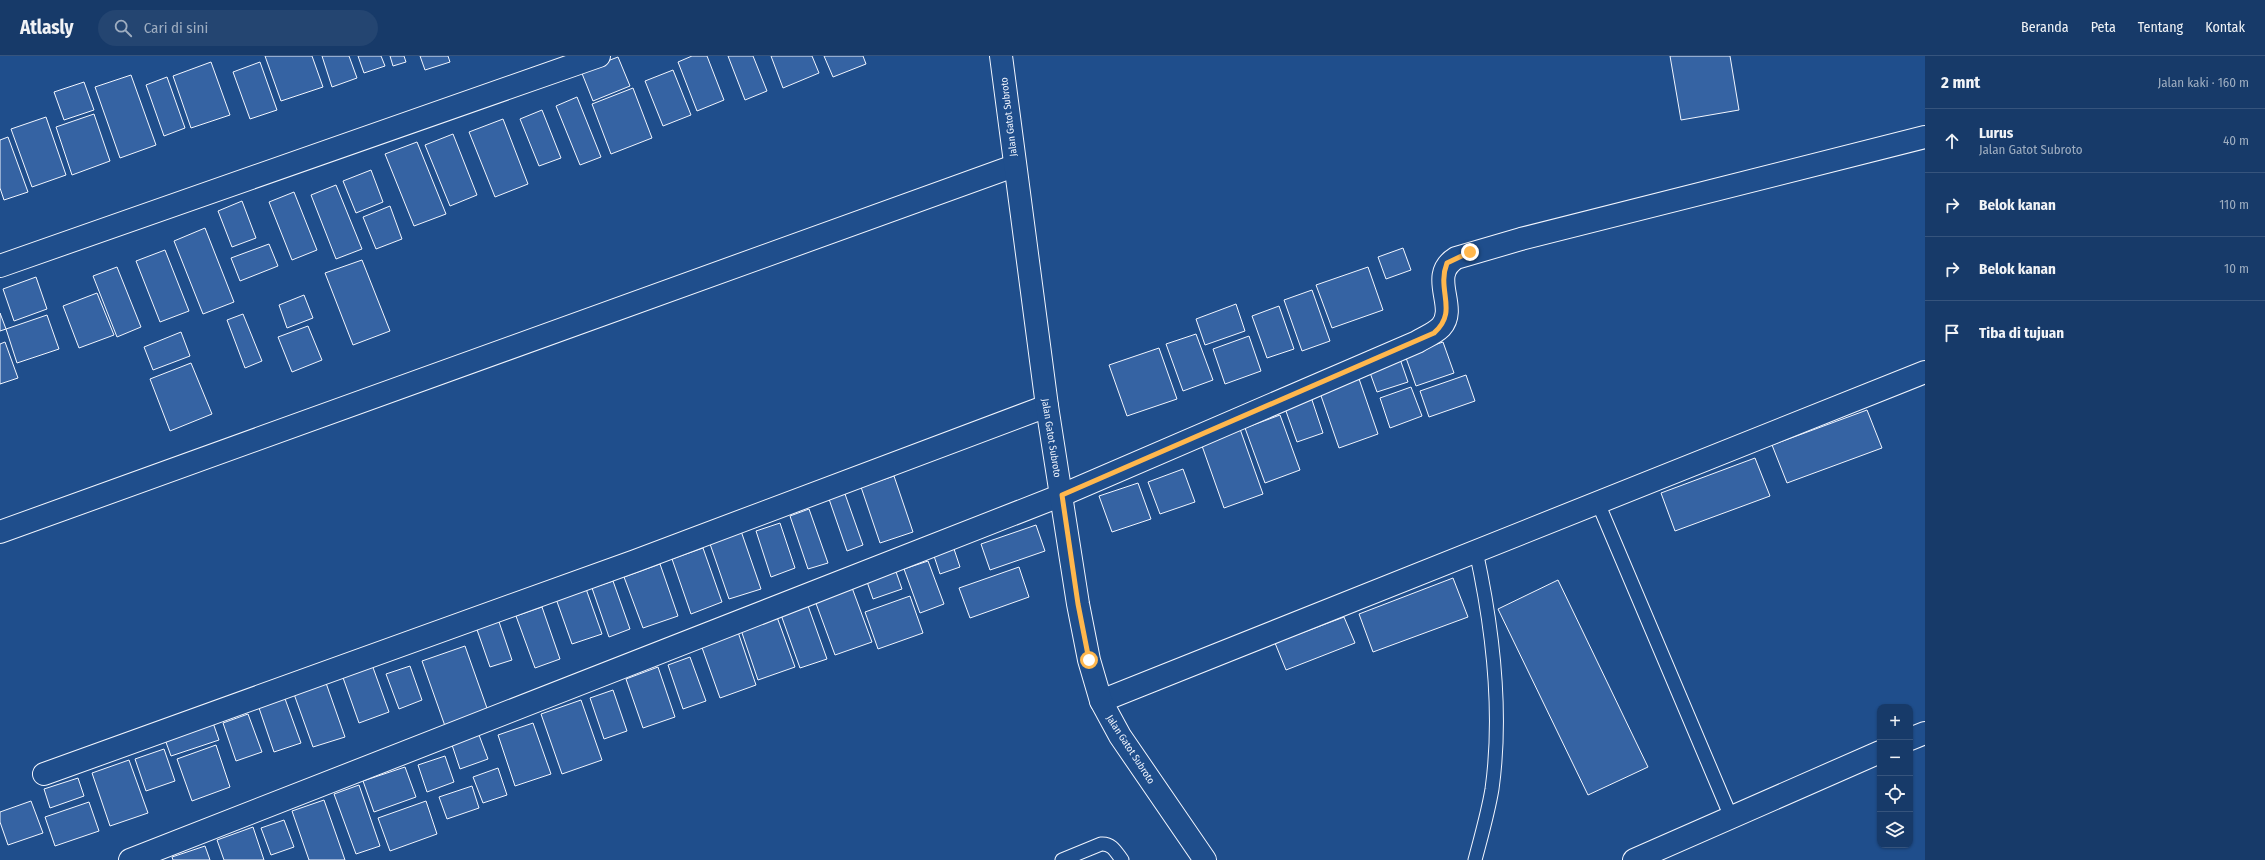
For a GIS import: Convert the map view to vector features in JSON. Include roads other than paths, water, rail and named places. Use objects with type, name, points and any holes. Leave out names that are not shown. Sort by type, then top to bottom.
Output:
[{"type":"street","points":[[0,266],[600,56]]},
{"type":"street","name":"Jalan Gatot Subroto","points":[[1001,56],[1014,166],[1047,406],[1078,604],[1089,660],[1101,701],[1120,736],[1205,860]]},
{"type":"street","points":[[130,860],[1062,495],[1434,333],[1442,326],[1446,318],[1443,275],[1447,263],[1456,258],[1529,237],[1925,137]]},
{"type":"street","points":[[0,532],[1014,166]]},
{"type":"street","points":[[1101,701],[1925,372]]},
{"type":"street","points":[[44,774],[635,560],[1047,406]]},
{"type":"street","points":[[1913,738],[1925,733]]},
{"type":"street","points":[[1634,860],[1877,753]]},
{"type":"lane","points":[[1598,503],[1731,818]]},
{"type":"lane","points":[[1475,860],[1492,789],[1497,704],[1488,607],[1476,551]]},
{"type":"lane","points":[[1062,860],[1101,844],[1106,844],[1112,847],[1122,860]]}]
